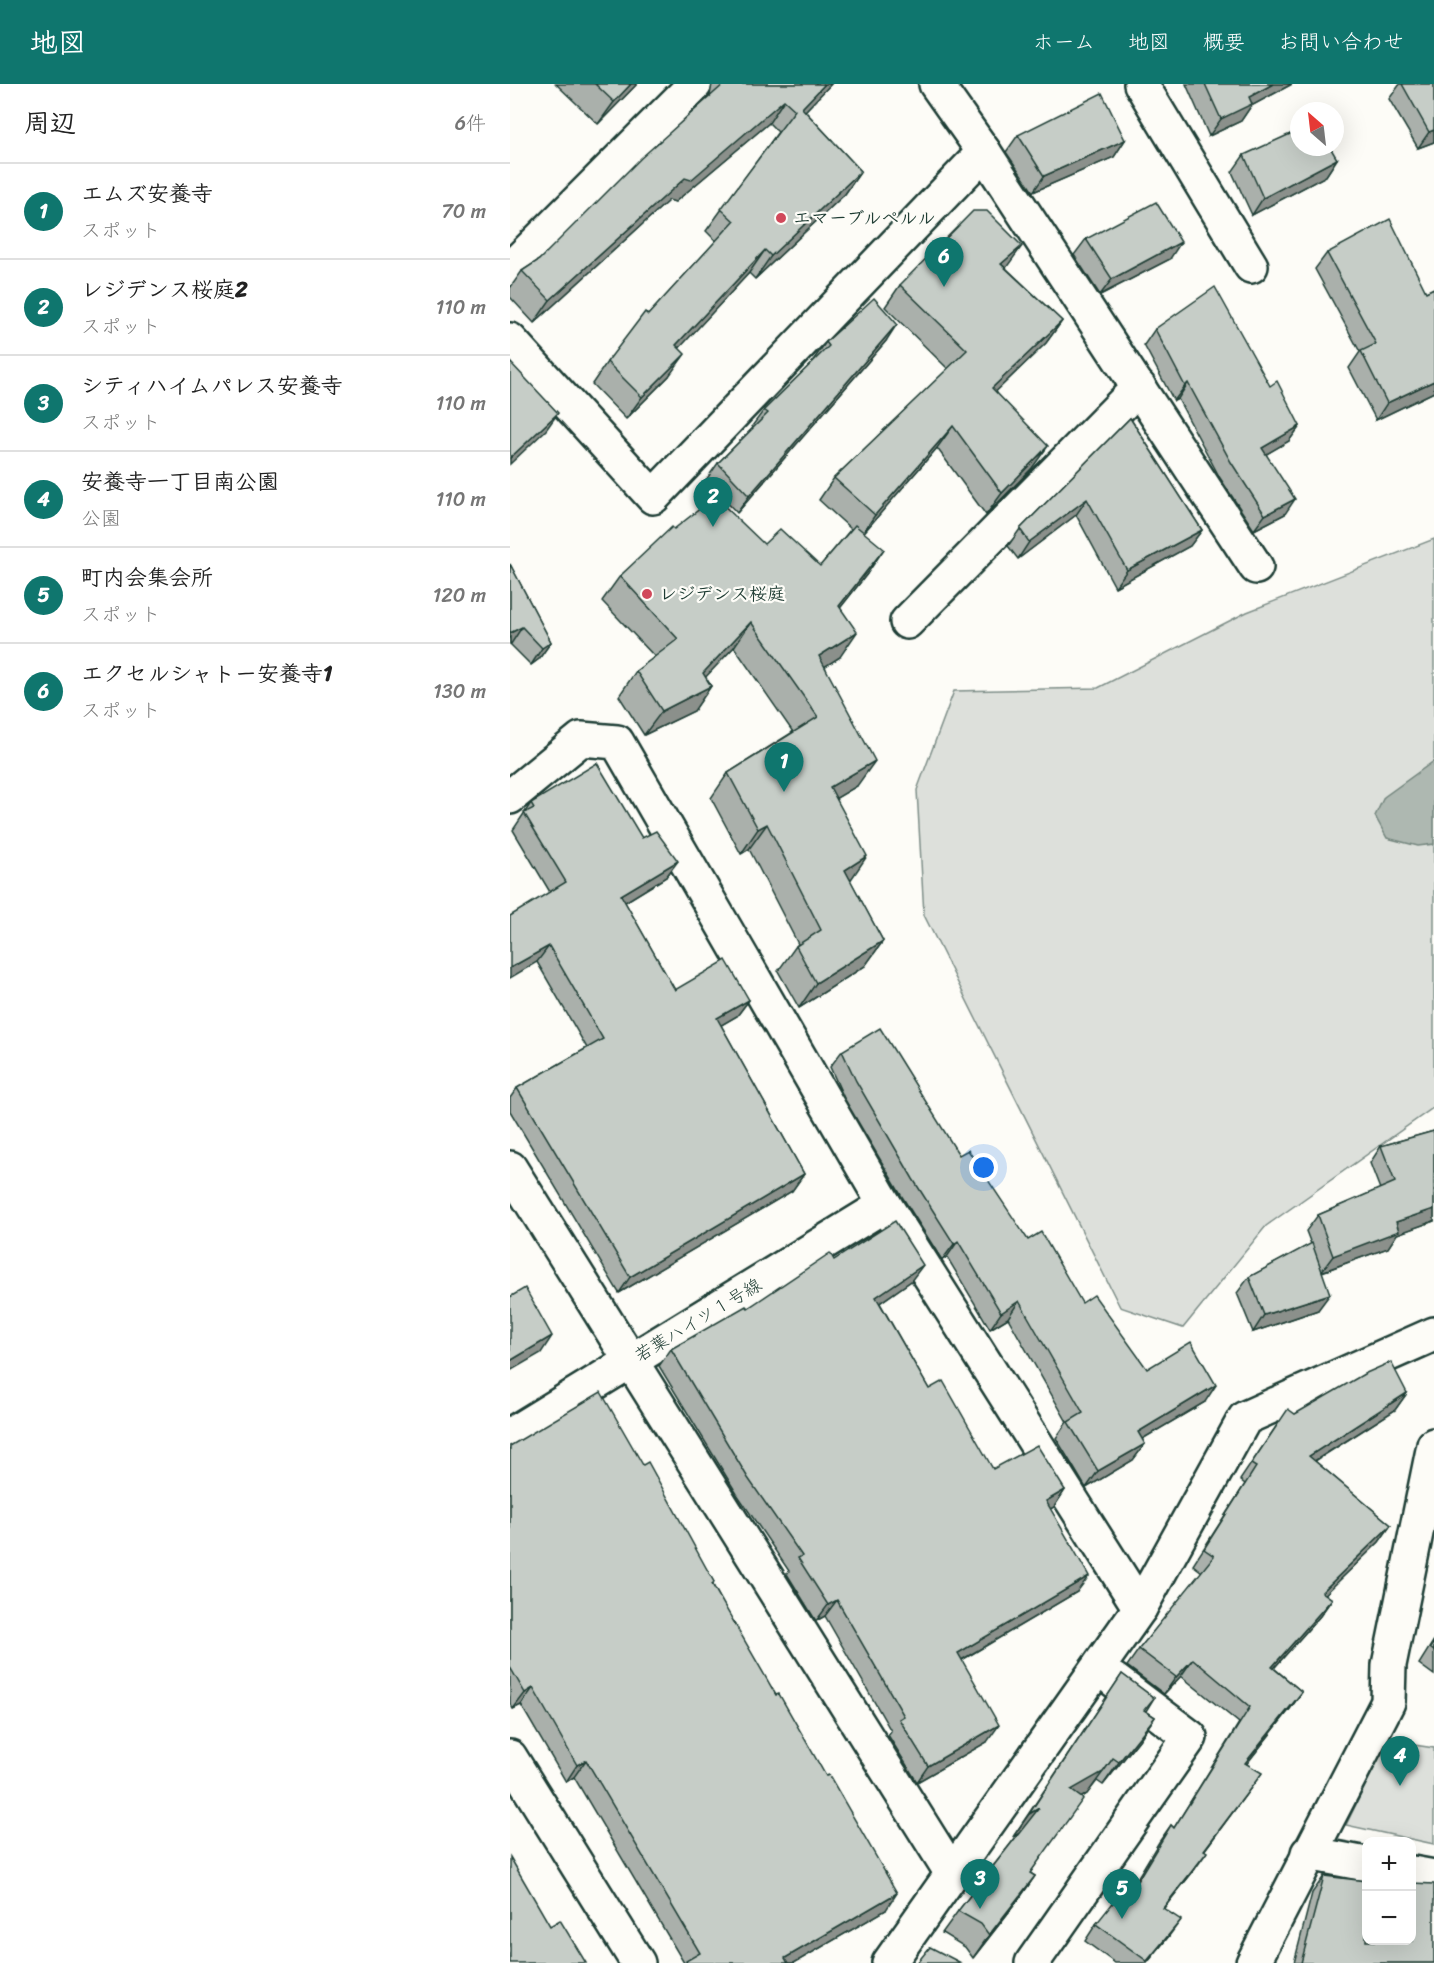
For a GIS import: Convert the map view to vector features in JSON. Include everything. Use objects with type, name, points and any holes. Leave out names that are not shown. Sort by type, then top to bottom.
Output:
[{"type":"street","points":[[510,269],[695,84]]},
{"type":"street","points":[[936,84],[984,152],[1256,567]]},
{"type":"street","points":[[1141,84],[1251,266]]},
{"type":"street","points":[[510,340],[653,497],[984,152]]},
{"type":"street","points":[[907,622],[1139,387]]},
{"type":"street","points":[[510,797],[581,739],[617,742],[885,1205],[1140,1608]]},
{"type":"street","points":[[510,1168],[951,1872]]},
{"type":"street","name":"若葉ハイツ１号線","points":[[510,1435],[885,1205]]},
{"type":"street","points":[[889,1963],[951,1872],[1140,1608],[1245,1418],[1434,1334]]},
{"type":"street","points":[[1253,1963],[1388,1702],[1389,1665],[1434,1445]]},
{"type":"street","points":[[1032,1963],[1190,1737],[1098,1667]]},
{"type":"street","points":[[510,1757],[639,1963]]},
{"type":"street","points":[[1308,1853],[1362,1863]]},
{"type":"street","points":[[1416,1874],[1434,1877]]},
{"type":"street","points":[[908,1935],[936,1952]]},
{"type":"shaded area","points":[[1434,539],[1434,1107],[1266,1226],[1183,1328],[1120,1307],[924,915],[917,790],[954,691],[1098,688],[1247,612]]},
{"type":"shaded area","points":[[1434,761],[1434,844],[1418,846],[1387,838],[1375,816],[1384,797]]},
{"type":"shaded area","points":[[1387,1741],[1434,1748],[1434,1844],[1416,1840],[1416,1837],[1402,1837],[1346,1825]]},
{"type":"building","points":[[595,84],[631,84],[614,102]]},
{"type":"building","points":[[724,84],[825,84],[802,108],[861,171],[771,256],[765,250],[676,345],[685,354],[642,397],[607,362],[645,312],[648,315],[734,221],[721,209],[795,110],[784,100],[691,180],[685,178],[550,300],[522,271],[539,260],[641,158]]},
{"type":"building","points":[[1205,84],[1273,84],[1249,97],[1252,104],[1221,119]]},
{"type":"building","points":[[1402,84],[1434,84],[1434,130],[1429,132]]},
{"type":"building","points":[[1102,93],[1125,140],[1044,176],[1018,135]]},
{"type":"building","points":[[1290,134],[1290,156],[1335,156],[1337,159],[1263,198],[1244,155]]},
{"type":"building","points":[[1156,202],[1181,242],[1112,279],[1086,239]]},
{"type":"building","points":[[973,211],[987,211],[1022,246],[1001,264],[1062,321],[992,388],[1048,446],[1002,493],[953,426],[875,515],[834,478],[967,350],[900,285]]},
{"type":"building","points":[[1390,219],[1426,292],[1434,288],[1434,381],[1387,403],[1361,351],[1376,344],[1327,253]]},
{"type":"building","points":[[1215,287],[1270,386],[1277,381],[1300,426],[1262,448],[1295,499],[1265,515],[1231,462],[1188,383],[1185,386],[1155,329]]},
{"type":"building","points":[[874,298],[897,324],[749,496],[718,463],[768,413],[764,410],[829,346],[826,342]]},
{"type":"building","points":[[510,362],[558,413],[510,458]]},
{"type":"building","points":[[1130,418],[1202,530],[1127,570],[1087,499],[1029,542],[1020,529]]},
{"type":"building","points":[[715,497],[764,544],[780,529],[820,566],[855,525],[884,549],[839,606],[857,632],[819,656],[875,761],[830,787],[867,856],[845,870],[883,941],[816,983],[796,946],[821,930],[767,824],[758,829],[728,773],[818,717],[751,622],[703,673],[711,686],[662,711],[636,671],[678,639],[620,576],[672,527],[674,529]]},
{"type":"building","points":[[510,564],[551,642],[542,648],[522,627],[510,633]]},
{"type":"building","points":[[597,763],[642,838],[656,831],[678,861],[621,895],[675,990],[726,960],[749,1000],[717,1018],[804,1174],[630,1277],[517,1088],[603,1039],[549,946],[510,968],[510,916],[566,882],[524,813],[534,808],[531,803]]},
{"type":"building","points":[[880,1028],[959,1155],[968,1150],[1028,1240],[1041,1232],[1082,1303],[1094,1295],[1147,1369],[1191,1342],[1216,1385],[1138,1432],[1145,1444],[1098,1471],[1068,1422],[1083,1413],[1019,1301],[1001,1313],[958,1241],[954,1244],[913,1179],[856,1081],[842,1051]]},
{"type":"building","points":[[1434,1131],[1434,1209],[1396,1222],[1399,1231],[1333,1256],[1318,1215],[1395,1182],[1381,1146]]},
{"type":"building","points":[[895,1221],[923,1265],[876,1297],[929,1389],[943,1381],[993,1469],[1037,1445],[1065,1490],[1046,1501],[1089,1576],[958,1653],[999,1725],[928,1766],[899,1719],[904,1716],[837,1600],[828,1605],[798,1558],[802,1556],[748,1478],[671,1349],[746,1306],[748,1308],[830,1253],[834,1260]]},
{"type":"building","points":[[1312,1243],[1330,1294],[1264,1315],[1249,1277]]},
{"type":"building","points":[[525,1288],[552,1336],[510,1361],[510,1297]]},
{"type":"building","points":[[1391,1362],[1407,1393],[1309,1456],[1391,1525],[1322,1592],[1332,1599],[1272,1667],[1302,1692],[1245,1763],[1262,1773],[1204,1850],[1207,1852],[1163,1908],[1181,1920],[1147,1961],[1096,1924],[1128,1884],[1133,1888],[1171,1825],[1174,1828],[1250,1707],[1193,1659],[1176,1677],[1139,1649],[1214,1556],[1204,1549],[1256,1467],[1251,1464],[1288,1409],[1295,1414],[1364,1374]]},
{"type":"building","points":[[601,1392],[643,1465],[648,1462],[714,1582],[712,1584],[776,1695],[779,1694],[826,1776],[829,1775],[897,1893],[785,1958],[788,1963],[687,1963],[686,1961],[700,1953],[586,1760],[577,1765],[533,1688],[525,1693],[510,1667],[510,1446]]},
{"type":"building","points":[[1122,1674],[1154,1698],[1144,1710],[1155,1717],[1119,1762],[1113,1758],[1103,1772],[1071,1790],[1083,1799],[1030,1873],[1035,1876],[989,1935],[981,1924],[958,1911],[1039,1808],[1029,1814]]},
{"type":"building","points":[[510,1857],[550,1926],[560,1920],[586,1963],[510,1963]]},
{"type":"building","points":[[1324,1876],[1362,1881],[1362,1945],[1416,1945],[1416,1883],[1434,1884],[1434,1963],[1301,1963]]},
{"type":"building","points":[[930,1947],[961,1963],[917,1963]]},
{"type":"place","name":"エマーブルペルル","points":[[781,218]]},
{"type":"place","name":"エクセルシャトー安養寺1","points":[[944,287]]},
{"type":"place","name":"レジデンス桜庭2","points":[[713,527]]},
{"type":"place","name":"レジデンス桜庭","points":[[647,594]]},
{"type":"place","name":"エムズ安養寺","points":[[784,792]]},
{"type":"place","name":"安養寺一丁目南公園","points":[[1400,1786]]},
{"type":"place","name":"シティハイムパレス安養寺","points":[[980,1909]]},
{"type":"place","name":"町内会集会所","points":[[1122,1919]]}]
